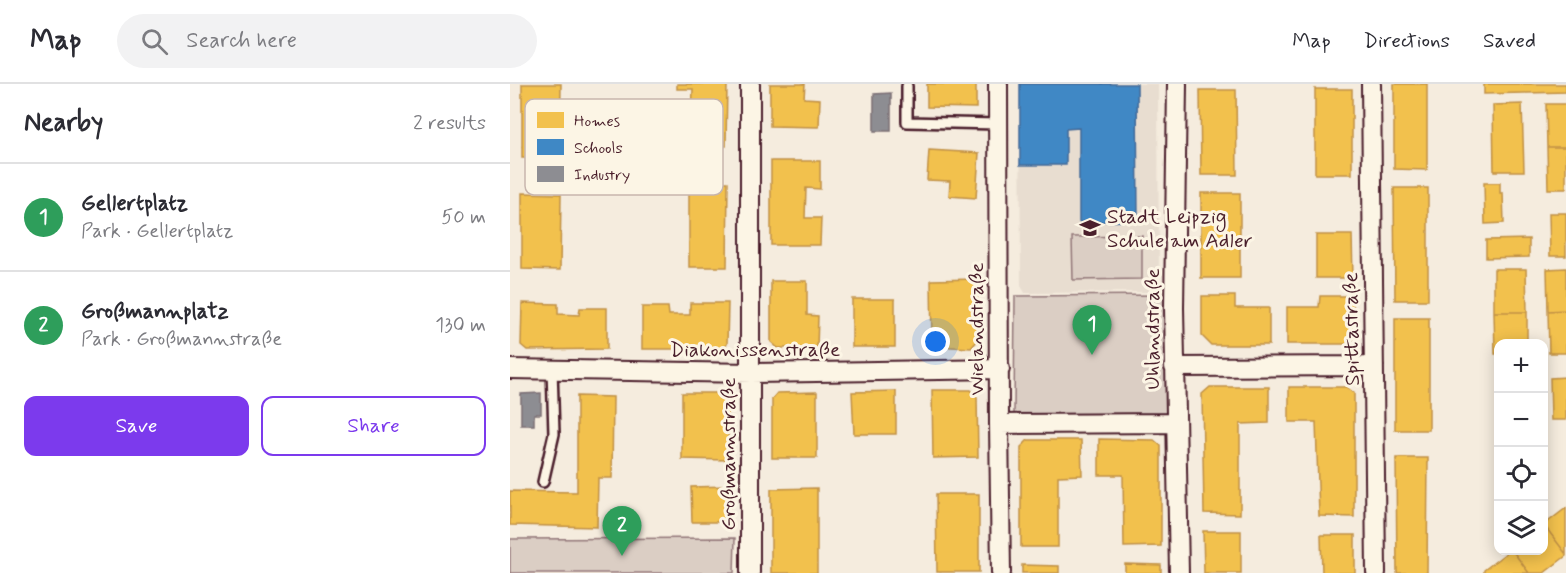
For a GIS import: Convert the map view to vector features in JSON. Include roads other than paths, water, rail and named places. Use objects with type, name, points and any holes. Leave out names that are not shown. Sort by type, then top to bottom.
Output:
[{"type":"street","name":"Großmannstraße","points":[[750,84],[750,573]]},
{"type":"street","name":"Wielandstraße","points":[[998,84],[1001,573]]},
{"type":"street","name":"Uhlandstraße","points":[[1177,84],[1174,367],[1179,573]]},
{"type":"street","name":"Spittastraße","points":[[1371,84],[1376,573]]},
{"type":"street","points":[[1174,367],[1374,366]]},
{"type":"street","name":"Diakonissenstraße","points":[[510,369],[751,373],[1000,369]]},
{"type":"street","points":[[999,424],[1176,423]]},
{"type":"lane","points":[[907,86],[907,123],[998,124]]},
{"type":"lane","points":[[543,482],[554,435],[552,369]]},
{"type":"place","name":"Stadt Leipzig Schule am Adler","points":[[1090,228]]},
{"type":"place","name":"Gellertplatz","points":[[1092,355]]},
{"type":"place","name":"Großmannplatz","points":[[622,556]]}]
